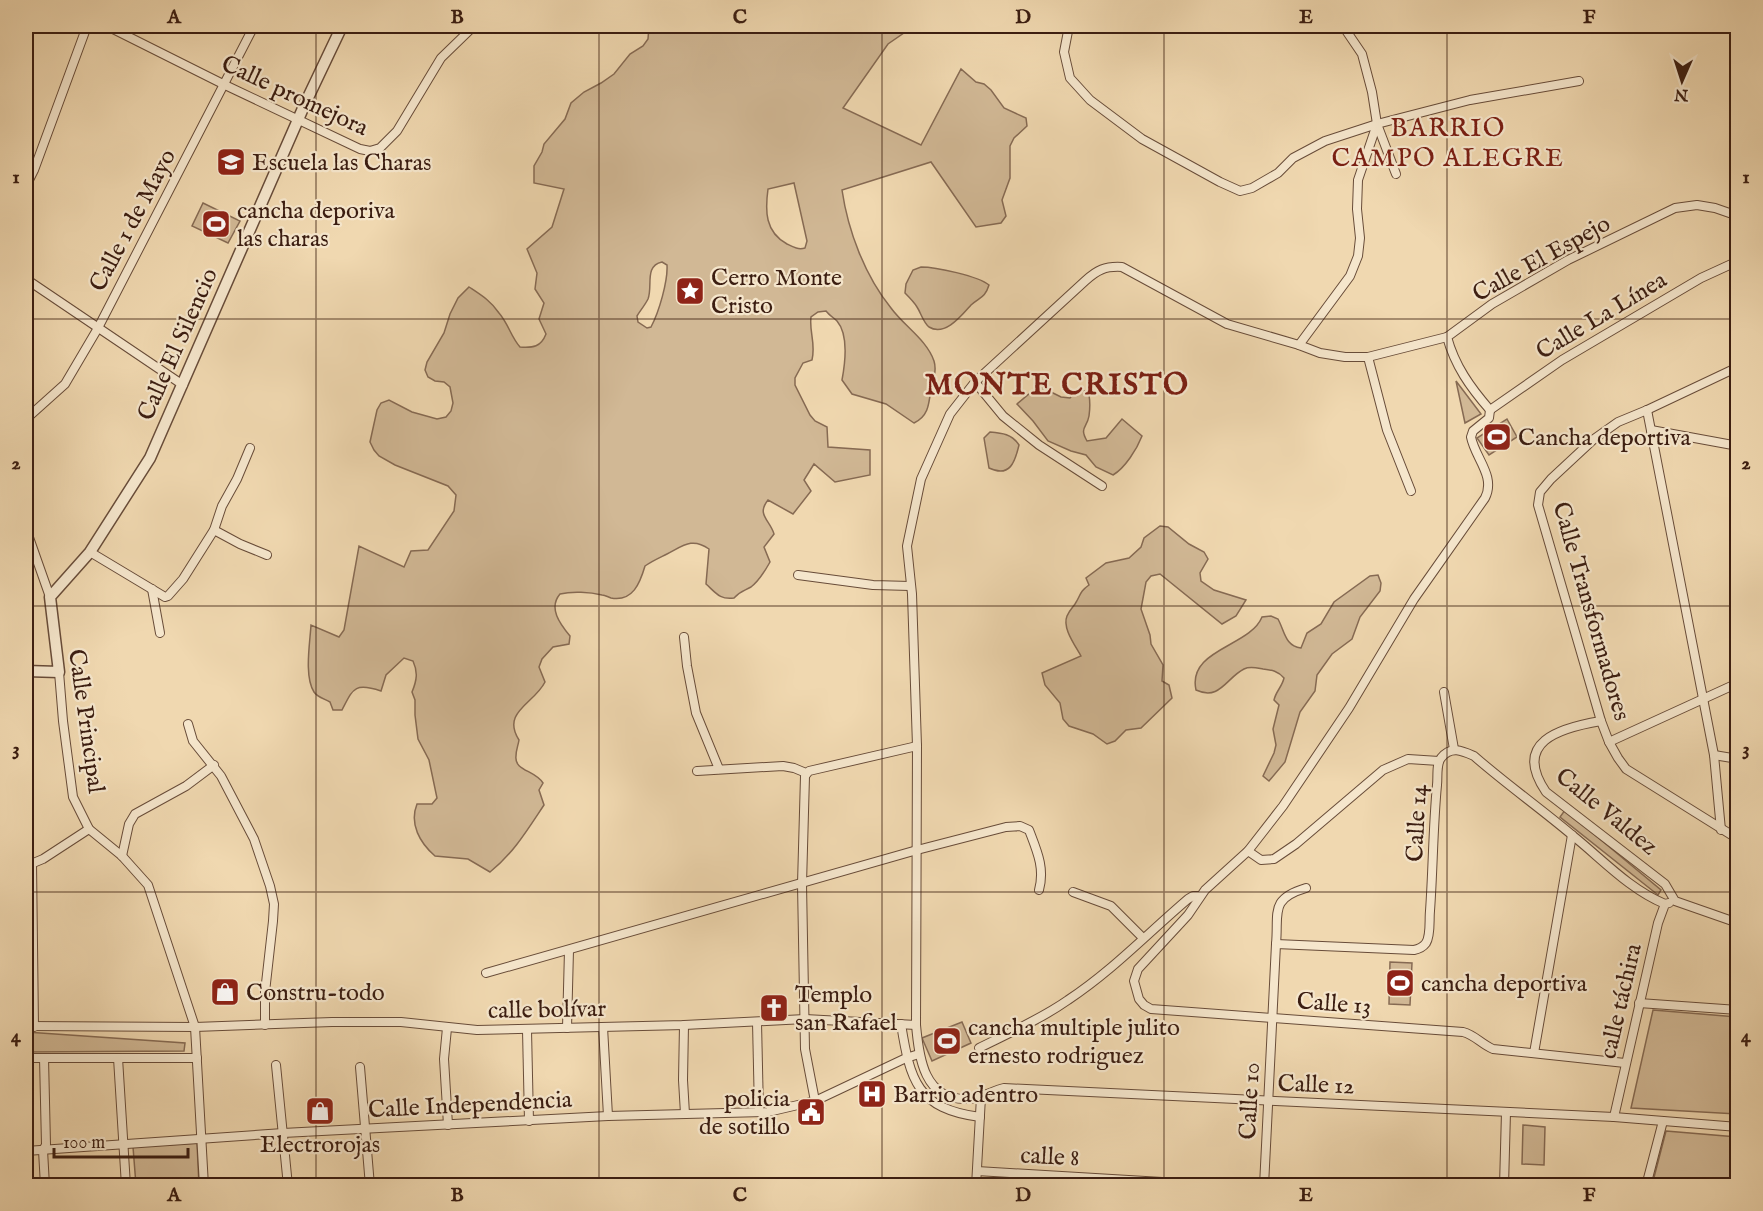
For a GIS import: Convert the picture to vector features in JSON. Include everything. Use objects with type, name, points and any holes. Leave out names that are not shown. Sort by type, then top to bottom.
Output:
[{"type":"street","points":[[26,186],[87,26]]},
{"type":"street","name":"Calle promejora","points":[[107,26],[298,120],[369,151],[380,148],[398,131],[441,58],[474,26]]},
{"type":"street","name":"Calle 1 de Mayo","points":[[26,419],[65,384],[98,328],[254,26]]},
{"type":"street","name":"Calle El Silencio","points":[[50,597],[90,552],[150,458],[298,120],[342,26]]},
{"type":"street","points":[[1069,26],[1064,52],[1070,78],[1090,100],[1142,139],[1240,191],[1252,188],[1278,173],[1293,158],[1316,145],[1377,124],[1470,100],[1579,81]]},
{"type":"street","points":[[1343,26],[1362,54],[1372,92],[1377,124],[1396,174]]},
{"type":"street","points":[[1377,124],[1358,180],[1357,210],[1360,238],[1358,256],[1350,276],[1299,345],[1320,353],[1345,357],[1368,357],[1448,337],[1455,362],[1466,381],[1490,410]]},
{"type":"street","name":"Calle El Espejo","points":[[1448,337],[1492,304],[1568,260],[1675,208],[1697,205],[1715,208],[1737,216]]},
{"type":"street","name":"Calle La Línea","points":[[1248,851],[1319,756],[1414,599],[1485,498],[1489,488],[1488,480],[1470,437],[1473,431],[1489,418],[1490,410],[1562,360],[1701,278],[1737,261]]},
{"type":"street","name":"Calle 12","points":[[1299,345],[1227,324],[1122,267],[1110,266],[1098,269],[1084,281],[975,382],[950,414],[921,480],[907,546],[917,746],[916,1025],[919,1054],[926,1074],[939,1091],[956,1098],[967,1099],[981,1097],[1004,1088],[1614,1117],[1737,1127]]},
{"type":"street","points":[[26,279],[183,385]]},
{"type":"street","points":[[1368,357],[1387,430],[1411,491]]},
{"type":"street","name":"Calle Transformadores","points":[[1737,367],[1618,422],[1594,438],[1540,492],[1538,505],[1601,721],[1618,758],[1626,769],[1737,839]]},
{"type":"street","points":[[975,382],[1003,416],[1039,445],[1102,486]]},
{"type":"street","points":[[1647,410],[1714,755],[1721,830]]},
{"type":"street","points":[[1651,430],[1737,446]]},
{"type":"street","points":[[90,552],[165,597],[169,596],[183,579],[214,530],[222,506],[250,448]]},
{"type":"street","name":"Calle Principal","points":[[26,529],[50,597],[73,797],[89,829],[138,871],[148,885],[195,1027],[200,1139]]},
{"type":"street","points":[[214,530],[267,555]]},
{"type":"street","points":[[798,575],[873,585],[910,586]]},
{"type":"street","points":[[152,589],[160,633]]},
{"type":"street","points":[[684,638],[688,677],[696,713],[719,769]]},
{"type":"street","points":[[26,671],[59,672]]},
{"type":"street","points":[[1609,742],[1737,683]]},
{"type":"street","points":[[1444,692],[1454,749],[1474,756],[1648,897],[1665,904],[1675,901],[1737,923]]},
{"type":"street","name":"Calle Valdez","points":[[1601,721],[1563,729],[1548,737],[1536,750],[1533,763],[1538,780],[1546,792],[1665,884],[1675,901]]},
{"type":"street","points":[[188,724],[194,741],[214,765],[254,839],[270,886],[273,912],[265,992],[265,1025]]},
{"type":"street","points":[[697,771],[783,766],[806,773],[917,746]]},
{"type":"street","name":"Calle 14","points":[[1276,944],[1414,950],[1420,949],[1425,944],[1428,935],[1432,886],[1439,761],[1442,756],[1454,749]]},
{"type":"street","points":[[1714,755],[1737,759]]},
{"type":"street","points":[[979,1048],[1053,1011],[1069,1000],[1121,960],[1190,897],[1200,896],[1248,851],[1261,860],[1274,860],[1383,770],[1408,759],[1439,761]]},
{"type":"street","points":[[122,856],[129,824],[135,814],[186,786],[214,765]]},
{"type":"street","points":[[806,773],[802,884],[805,1049],[815,1101]]},
{"type":"street","points":[[486,973],[917,850],[1006,827],[1025,827],[1029,830],[1038,853],[1041,869],[1042,878],[1039,890]]},
{"type":"street","points":[[30,1027],[29,864],[43,859],[89,829]]},
{"type":"street","points":[[1534,1053],[1572,835]]},
{"type":"street","points":[[1273,1018],[1277,914],[1281,902],[1287,895],[1306,888]]},
{"type":"street","points":[[1073,892],[1111,906],[1143,938]]},
{"type":"street","name":"Calle 13","points":[[1200,896],[1188,915],[1135,974],[1136,989],[1144,1005],[1151,1009],[1463,1032],[1473,1035],[1485,1046],[1493,1049],[1625,1063]]},
{"type":"street","name":"calle táchira","points":[[1614,1117],[1639,1003],[1665,904]]},
{"type":"street","points":[[567,1028],[570,950]]},
{"type":"street","points":[[1639,1003],[1737,1010]]},
{"type":"street","name":"Calle 10","points":[[1264,1185],[1273,1018]]},
{"type":"street","name":"calle bolívar","points":[[30,1027],[195,1027],[401,1022],[477,1030],[527,1030],[805,1019],[916,1025]]},
{"type":"street","points":[[757,1022],[759,1112]]},
{"type":"street","points":[[901,1024],[906,1058],[915,1081],[935,1105],[963,1115],[980,1117]]},
{"type":"street","points":[[684,1025],[685,1114]]},
{"type":"street","points":[[603,1027],[608,1116]]},
{"type":"street","points":[[447,1028],[444,1059],[448,1125]]},
{"type":"street","points":[[527,1030],[529,1120]]},
{"type":"street","name":"Calle Independencia","points":[[26,1151],[284,1133],[608,1116],[759,1112],[815,1101],[919,1054]]},
{"type":"street","points":[[26,1058],[197,1058]]},
{"type":"street","points":[[44,1058],[45,1185]]},
{"type":"street","points":[[118,1058],[126,1185]]},
{"type":"street","points":[[276,1065],[288,1185]]},
{"type":"street","points":[[360,1067],[370,1185]]},
{"type":"street","points":[[976,1185],[981,1097]]},
{"type":"street","points":[[1504,1185],[1506,1112]]},
{"type":"street","points":[[1646,1185],[1663,1121]]},
{"type":"street","points":[[200,1139],[204,1185]]},
{"type":"street","name":"calle 8","points":[[977,1171],[1116,1182],[1230,1185]]},
{"type":"shaded area","points":[[649,26],[914,26],[888,44],[843,108],[921,145],[961,69],[976,82],[984,84],[991,90],[1004,108],[1026,118],[1027,126],[1014,138],[1010,146],[1010,178],[1002,200],[1006,216],[1001,223],[976,227],[931,162],[842,190],[853,237],[873,282],[896,315],[926,346],[934,361],[935,368],[929,404],[923,417],[914,423],[886,404],[852,394],[842,380],[845,342],[841,327],[826,311],[818,312],[811,317],[812,360],[803,363],[795,378],[795,385],[810,415],[815,421],[827,427],[828,447],[870,450],[870,475],[835,482],[814,464],[804,480],[811,491],[793,514],[768,500],[763,510],[774,534],[764,547],[770,562],[754,585],[734,598],[722,597],[706,584],[709,549],[692,543],[645,566],[638,585],[625,597],[611,598],[581,592],[560,594],[555,610],[559,621],[570,636],[569,644],[553,647],[542,659],[539,667],[545,682],[516,715],[514,722],[514,730],[519,740],[516,761],[518,765],[535,775],[543,783],[539,790],[544,805],[513,849],[490,872],[468,859],[435,856],[417,833],[414,819],[417,804],[432,804],[437,798],[429,760],[418,739],[415,700],[412,692],[416,676],[413,661],[404,658],[386,675],[381,691],[365,687],[356,689],[342,710],[333,710],[330,702],[315,694],[311,685],[308,659],[311,625],[339,637],[344,630],[359,546],[404,567],[411,551],[428,550],[454,511],[456,495],[448,486],[395,465],[379,456],[374,450],[370,442],[377,410],[381,403],[389,400],[412,412],[437,419],[446,417],[451,411],[453,403],[450,387],[444,382],[428,377],[425,370],[427,362],[444,333],[458,298],[469,287],[496,309],[520,347],[533,347],[542,342],[546,334],[539,319],[544,303],[535,289],[537,273],[527,249],[552,227],[564,189],[534,183],[534,166],[544,144],[565,119],[571,103],[584,92],[614,74],[630,54],[643,46],[648,39]],"holes":[[[794,183],[807,241],[805,248],[802,249],[787,244],[774,233],[767,213],[768,189]],[[662,262],[667,265],[664,288],[654,321],[651,327],[647,328],[638,322],[637,316],[648,299],[651,272],[656,264]]]},
{"type":"shaded area","name":"cancha deporiva las charas","points":[[203,203],[240,221],[228,243],[192,226]]},
{"type":"shaded area","points":[[921,267],[976,278],[989,285],[984,295],[953,324],[935,329],[927,325],[916,305],[905,293],[906,284],[913,270]]},
{"type":"shaded area","points":[[1456,381],[1481,414],[1465,423]]},
{"type":"shaded area","points":[[1041,384],[1061,397],[1070,398],[1082,389],[1089,395],[1089,416],[1084,430],[1087,441],[1106,438],[1122,419],[1142,436],[1122,468],[1113,475],[1096,467],[1086,455],[1048,441],[1017,404]]},
{"type":"shaded area","name":"Cancha deportiva","points":[[1507,419],[1517,437],[1489,455],[1477,438]]},
{"type":"shaded area","points":[[990,432],[1010,436],[1019,445],[1016,457],[1007,470],[996,471],[989,468],[984,438]]},
{"type":"shaded area","points":[[1160,526],[1168,527],[1189,544],[1204,552],[1208,559],[1200,573],[1201,581],[1214,590],[1246,600],[1236,616],[1222,624],[1160,574],[1151,576],[1146,582],[1141,609],[1151,644],[1163,665],[1162,681],[1169,685],[1172,698],[1141,728],[1126,730],[1115,741],[1107,744],[1093,734],[1069,726],[1063,719],[1060,703],[1045,685],[1042,673],[1081,656],[1070,636],[1066,621],[1082,592],[1089,585],[1086,578],[1106,563],[1129,558],[1141,547],[1144,538]]},
{"type":"shaded area","points":[[1378,575],[1381,583],[1380,591],[1360,617],[1352,639],[1332,654],[1317,675],[1315,691],[1300,712],[1285,762],[1269,781],[1263,776],[1276,745],[1273,729],[1279,705],[1274,700],[1284,678],[1272,670],[1249,668],[1238,673],[1217,691],[1204,693],[1196,690],[1196,676],[1201,666],[1221,649],[1255,627],[1262,617],[1271,616],[1278,619],[1286,638],[1296,647],[1301,648],[1307,633],[1321,624],[1334,602],[1370,576]]},
{"type":"shaded area","points":[[1565,810],[1661,890],[1658,895],[1560,817]]},
{"type":"shaded area","name":"cancha deportiva","points":[[1390,962],[1412,963],[1410,1005],[1389,1004]]},
{"type":"shaded area","points":[[1653,1010],[1737,1017],[1737,1114],[1631,1108]]},
{"type":"shaded area","name":"cancha multiple julito ernesto rodriguez","points":[[962,1022],[971,1043],[932,1061],[922,1038]]},
{"type":"shaded area","points":[[26,1032],[185,1043],[184,1051],[26,1052]]},
{"type":"shaded area","points":[[1523,1125],[1545,1127],[1544,1165],[1522,1164]]},
{"type":"shaded area","points":[[1666,1131],[1737,1137],[1737,1169],[1733,1185],[1652,1185]]},
{"type":"shaded area","points":[[197,1143],[199,1185],[136,1185],[133,1147]]},
{"type":"place","name":"Escuela las Charas","points":[[231,162]]},
{"type":"place","name":"cancha deporiva las charas","points":[[216,224]]},
{"type":"place","name":"Cerro Monte Cristo","points":[[690,291]]},
{"type":"place","name":"Cancha deportiva","points":[[1497,437]]},
{"type":"place","name":"cancha deportiva","points":[[1400,983]]},
{"type":"place","name":"Constru-todo","points":[[225,992]]},
{"type":"place","name":"Templo san Rafael","points":[[774,1008]]},
{"type":"place","name":"cancha multiple julito ernesto rodriguez","points":[[947,1041]]},
{"type":"place","name":"Barrio adentro","points":[[872,1094]]},
{"type":"place","name":"Electrorojas","points":[[320,1111]]},
{"type":"place","name":"policia de sotillo","points":[[811,1112]]},
{"type":"district","name":"BARRIO CAMPO ALEGRE","points":[[1448,142]]},
{"type":"district","name":"MONTE CRISTO","points":[[1057,384]]}]
